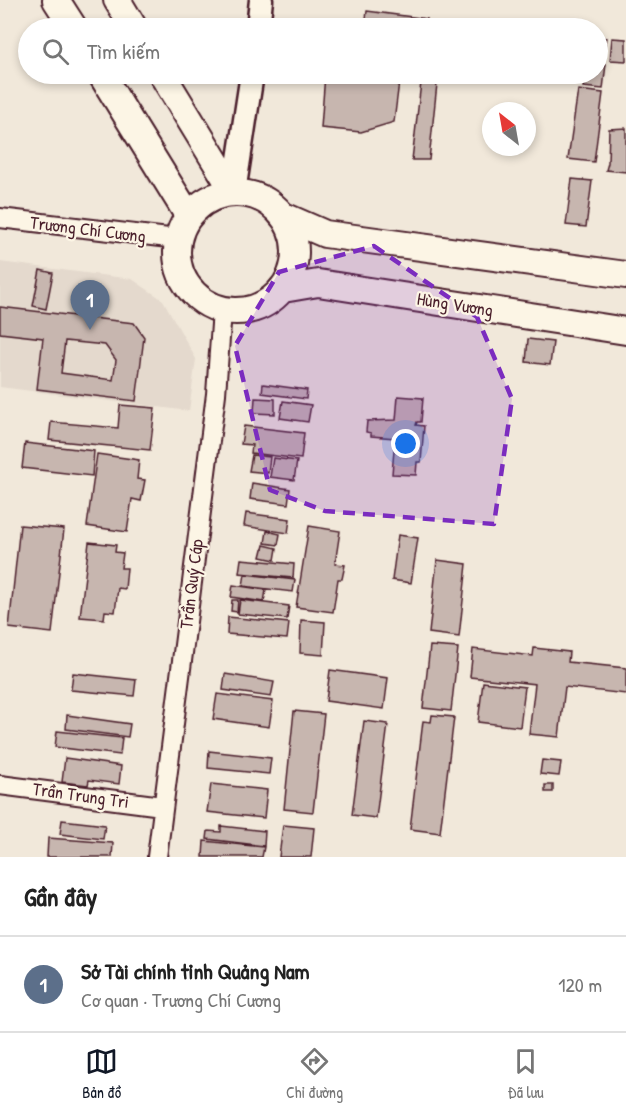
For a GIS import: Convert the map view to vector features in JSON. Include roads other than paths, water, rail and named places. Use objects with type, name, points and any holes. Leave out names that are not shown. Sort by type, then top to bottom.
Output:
[{"type":"main road","points":[[56,0],[68,18]]},
{"type":"main road","points":[[117,0],[128,18]]},
{"type":"main road","points":[[107,84],[188,215]]},
{"type":"main road","points":[[168,84],[234,192]]},
{"type":"main road","points":[[286,217],[296,240],[295,266],[283,289],[266,304],[245,311],[222,310],[195,296],[178,270],[177,239],[188,215],[208,198],[234,192],[263,198],[286,217],[325,234],[626,275]]},
{"type":"main road","name":"Hùng Vương","points":[[283,289],[318,283],[626,331]]},
{"type":"street","points":[[259,18],[261,0]]},
{"type":"street","points":[[234,192],[250,84]]},
{"type":"street","name":"Trương Chí Cương","points":[[0,218],[177,239]]},
{"type":"street","name":"Trần Quý Cáp","points":[[157,857],[216,394],[222,310]]},
{"type":"street","name":"Trần Trung Tri","points":[[0,785],[162,806]]},
{"type":"place","name":"Sở Tài chính tỉnh Quảng Nam","points":[[90,330]]}]
